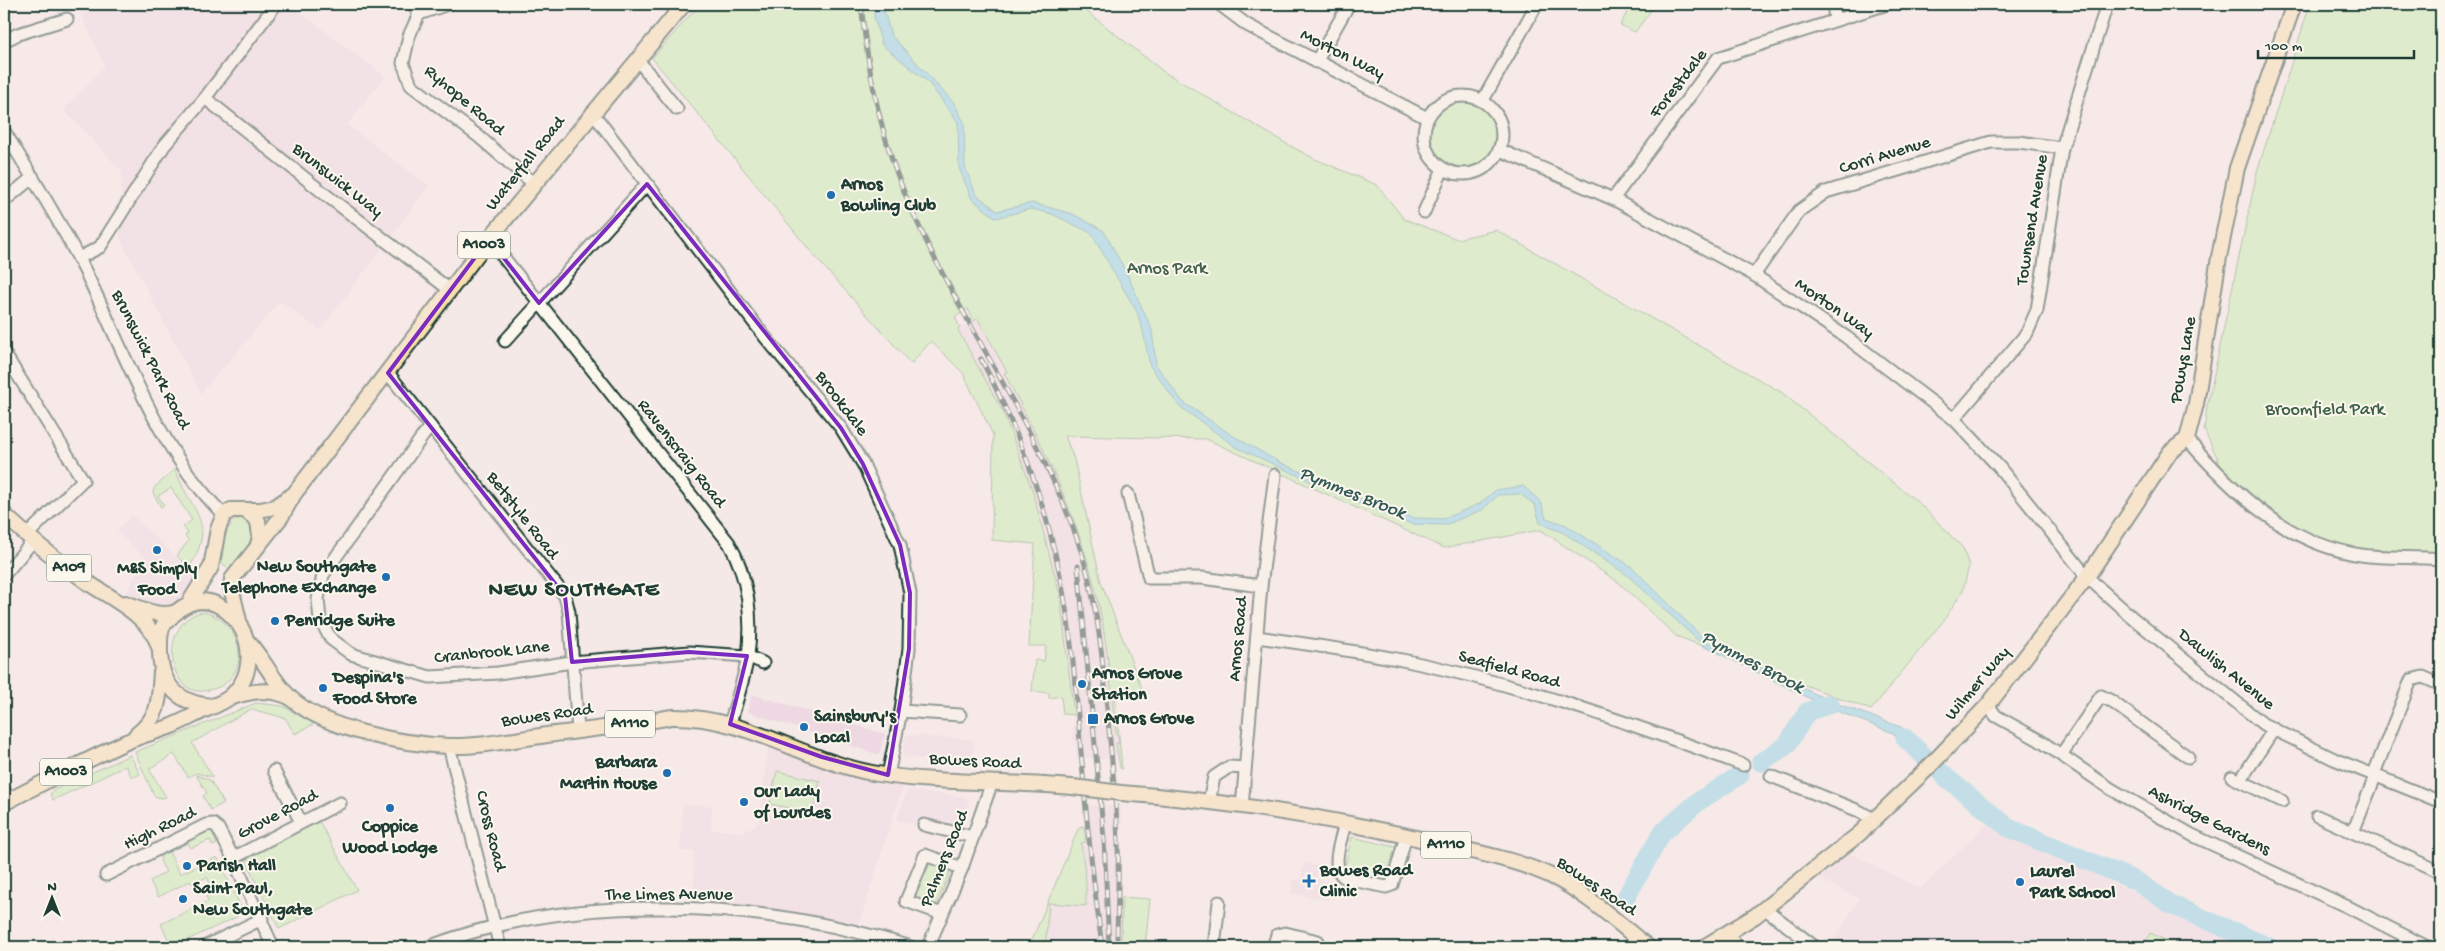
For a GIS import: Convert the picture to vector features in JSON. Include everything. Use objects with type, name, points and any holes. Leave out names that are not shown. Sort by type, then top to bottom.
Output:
[{"type":"main road","name":"Waterfall Road","points":[[294,494],[489,239],[592,112],[684,4]]},
{"type":"main road","name":"Powys Lane","points":[[2187,438],[2196,404],[2219,257],[2237,168],[2294,4]]},
{"type":"main road","name":"Wilmer Way","points":[[1704,947],[1760,912],[1875,820],[1927,770],[1988,705],[2087,577],[2170,452],[2187,438]]},
{"type":"main road","name":"A1003","points":[[189,603],[211,568],[218,529],[224,514],[231,510],[275,507],[294,494]]},
{"type":"main road","name":"A1003","points":[[5,798],[127,741],[169,727],[230,698],[243,681],[250,650],[240,625],[231,587],[232,579],[281,517],[294,494]]},
{"type":"main road","points":[[245,510],[258,521],[260,536],[257,548]]},
{"type":"main road","name":"A109","points":[[4,514],[30,538],[87,582],[114,598],[151,613],[169,614],[178,611]]},
{"type":"main road","name":"A109","points":[[114,598],[155,635],[160,652]]},
{"type":"main road","name":"A1003","points":[[127,741],[148,725],[156,714],[159,700],[160,652],[163,626],[189,603],[199,600],[219,605],[240,625]]},
{"type":"main road","name":"Bowes Road","points":[[248,642],[260,656],[287,696]]},
{"type":"main road","name":"A1003","points":[[161,668],[167,684],[180,696],[201,706],[215,706]]},
{"type":"main road","name":"Bowes Road","points":[[230,698],[245,693],[267,690],[287,696],[319,717],[363,732],[404,741],[449,746],[506,742],[671,717],[704,718],[730,724],[854,768],[888,774],[1080,788],[1209,802],[1345,823],[1483,854],[1552,876],[1569,886],[1633,940],[1648,947]]},
{"type":"main road","name":"Wilmer Way","points":[[1730,946],[1760,912]]},
{"type":"street","points":[[79,258],[100,246],[164,146],[205,98],[276,4]]},
{"type":"street","points":[[413,4],[419,14],[448,4]]},
{"type":"street","name":"Morton Way","points":[[1219,4],[1247,24],[1316,62],[1427,118]]},
{"type":"street","points":[[1316,62],[1349,4]]},
{"type":"street","points":[[1483,100],[1537,4]]},
{"type":"street","points":[[1832,4],[1835,19]]},
{"type":"street","name":"Forestdale","points":[[1612,199],[1718,58],[1835,19],[1887,4]]},
{"type":"street","name":"Townsend Avenue","points":[[1954,419],[2027,333],[2033,321],[2037,310],[2062,148],[2107,4]]},
{"type":"street","name":"Ryhope Road","points":[[419,14],[408,36],[403,63],[411,84],[478,136],[534,184]]},
{"type":"street","points":[[4,41],[18,34],[67,19]]},
{"type":"street","points":[[637,59],[677,109]]},
{"type":"street","points":[[1452,96],[1464,96],[1483,100],[1498,119],[1501,133],[1500,150],[1487,166],[1476,171],[1467,174],[1443,169],[1434,162],[1425,146],[1423,134],[1427,118],[1433,108],[1452,96]]},
{"type":"street","name":"Brunswick Way","points":[[205,98],[326,195],[450,290]]},
{"type":"street","name":"Brookdale","points":[[592,112],[765,337],[841,428],[863,464],[900,545],[910,593],[909,649],[901,711],[888,774]]},
{"type":"street","name":"Brunswick Park Road","points":[[4,131],[33,177],[79,258],[153,414],[205,497],[224,514]]},
{"type":"street","name":"Corri Avenue","points":[[1754,275],[1799,211],[1826,192],[1991,142],[2019,142],[2062,148]]},
{"type":"street","name":"Morton Way","points":[[1500,150],[1612,199],[1754,275],[1846,337],[1954,419],[2000,467],[2087,577]]},
{"type":"street","points":[[1424,212],[1443,169]]},
{"type":"street","points":[[4,200],[33,177]]},
{"type":"street","points":[[505,341],[647,184]]},
{"type":"street","name":"Ravenscraig Road","points":[[489,239],[729,543],[743,572],[748,612],[748,656],[730,724]]},
{"type":"street","points":[[4,353],[83,480],[30,538],[4,575]]},
{"type":"street","name":"Betstyle Road","points":[[388,373],[565,596],[569,612],[578,731]]},
{"type":"street","name":"Cranbrook Lane","points":[[430,426],[323,575],[318,599],[320,620],[331,639],[351,654],[430,677],[498,672],[572,662],[689,652],[748,656],[763,663]]},
{"type":"street","points":[[2187,438],[2216,470],[2264,515],[2296,534],[2328,548],[2362,555],[2441,559]]},
{"type":"street","name":"Arnos Road","points":[[1242,807],[1261,586],[1275,475]]},
{"type":"street","points":[[1128,494],[1149,578],[1202,578],[1261,586]]},
{"type":"street","name":"Dawlish Avenue","points":[[2087,577],[2134,620],[2263,724],[2374,776],[2441,802]]},
{"type":"street","name":"Seafield Road","points":[[1257,636],[1407,661],[1493,682],[1611,717],[1743,765]]},
{"type":"street","points":[[2353,832],[2411,680],[2423,677],[2441,685]]},
{"type":"street","points":[[2061,755],[2101,696],[2111,701],[2188,758]]},
{"type":"street","name":"Ashridge Gardens","points":[[1988,705],[1996,716],[2061,755],[2111,789],[2192,835],[2348,907],[2427,947]]},
{"type":"street","points":[[901,711],[960,715]]},
{"type":"street","points":[[2274,729],[2236,779],[2282,801]]},
{"type":"street","name":"Cross Road","points":[[449,746],[500,947]]},
{"type":"street","points":[[1209,802],[1214,778],[1229,767],[1245,768]]},
{"type":"street","points":[[274,771],[301,822]]},
{"type":"street","points":[[1771,776],[1858,811],[1875,820]]},
{"type":"street","name":"Palmers Road","points":[[928,947],[962,868],[992,782]]},
{"type":"street","name":"Grove Road","points":[[234,858],[340,803]]},
{"type":"street","points":[[2317,816],[2434,869]]},
{"type":"street","points":[[1345,823],[1336,863],[1343,877],[1367,883],[1386,887],[1392,885],[1406,836]]},
{"type":"street","name":"High Road","points":[[106,875],[206,825],[213,824],[218,828],[234,858],[273,947]]},
{"type":"street","points":[[924,825],[973,837]]},
{"type":"street","points":[[942,914],[906,901],[925,855],[962,868]]},
{"type":"street","points":[[1214,947],[1218,902]]},
{"type":"street","name":"The Limes Avenue","points":[[428,947],[518,920],[576,913],[671,908],[732,911],[830,925],[911,947]]},
{"type":"street","points":[[1760,912],[1815,947]]},
{"type":"street","points":[[204,947],[262,920]]},
{"type":"street","points":[[1273,947],[1277,935],[1286,933],[1318,941]]},
{"type":"highlighted area","points":[[647,184],[841,428],[863,464],[900,545],[910,593],[909,649],[888,775],[822,757],[730,724],[747,656],[689,652],[572,662],[565,596],[388,373],[489,239],[539,303]]},
{"type":"shaded area","points":[[112,4],[288,4],[385,76],[347,125],[429,186],[320,330],[280,301],[201,393],[120,238],[122,171],[64,110],[105,66],[81,14]]},
{"type":"shaded area","points":[[978,319],[1007,372],[1004,374],[1057,475],[1080,533],[1099,605],[1105,638],[1116,734],[1118,735],[1119,743],[1117,743],[1118,760],[1077,757],[1076,740],[1073,739],[1074,715],[1064,625],[1049,547],[1032,489],[1013,436],[988,384],[986,385],[958,329]]},
{"type":"shaded area","points":[[132,515],[196,576],[178,600],[167,605],[158,604],[126,593],[146,559],[117,531]]},
{"type":"shaded area","points":[[752,694],[885,734],[879,755],[748,712]]},
{"type":"shaded area","points":[[906,735],[974,740],[972,763],[903,757]]},
{"type":"shaded area","points":[[768,749],[876,784],[903,786],[859,924],[694,899],[694,851],[680,851],[683,805],[712,806],[711,829],[741,833],[759,823]]},
{"type":"shaded area","points":[[907,790],[964,797],[969,801],[956,835],[897,820]]},
{"type":"shaded area","points":[[1083,804],[1121,807],[1121,947],[1045,947],[1048,903],[1086,905],[1086,880],[1081,843],[1086,842]]},
{"type":"shaded area","name":"Laurel Park School","points":[[1987,824],[2256,947],[1830,947],[1859,899],[1819,878],[1849,853],[1920,889]]},
{"type":"shaded area","name":"Bowes Road Clinic","points":[[1304,863],[1318,866],[1316,879],[1331,882],[1327,900],[1291,893],[1293,879],[1301,880]]},
{"type":"green space","name":"Arnos Park","points":[[700,4],[1077,4],[1164,72],[1315,159],[1377,185],[1404,219],[1457,239],[1496,230],[1781,392],[1919,503],[1963,548],[1969,566],[1963,590],[1944,620],[1871,710],[1676,636],[1618,582],[1541,530],[1444,548],[1206,439],[1065,436],[1074,459],[1101,582],[1142,689],[1142,693],[1115,695],[1122,769],[1120,768],[1116,743],[1119,743],[1118,735],[1116,734],[1102,622],[1082,545],[1060,486],[1004,373],[1007,372],[978,319],[974,321],[968,309],[955,317],[960,328],[958,330],[1003,412],[1032,489],[1060,595],[1074,715],[1063,714],[1061,696],[1049,698],[1049,693],[1032,691],[1035,660],[1044,661],[1046,646],[1029,646],[1035,544],[992,540],[993,435],[963,373],[931,341],[911,364],[817,259],[652,58]]},
{"type":"green space","points":[[1632,4],[1656,4],[1635,32],[1620,25]]},
{"type":"green space","name":"Broomfield Park","points":[[2310,4],[2441,4],[2441,556],[2388,554],[2329,545],[2269,515],[2226,476],[2204,430],[2207,407],[2257,172]]},
{"type":"green space","points":[[1457,103],[1469,103],[1486,112],[1493,123],[1495,135],[1493,147],[1486,158],[1469,167],[1457,167],[1445,162],[1436,153],[1431,141],[1431,129],[1436,117],[1445,108]]},
{"type":"green space","points":[[175,469],[199,517],[202,528],[197,552],[189,568],[177,556],[189,540],[185,536],[188,533],[183,527],[192,520],[171,488],[158,496],[164,505],[161,507],[153,493],[154,488]]},
{"type":"green space","points":[[242,518],[249,524],[252,536],[231,570],[221,563],[225,536],[231,524]]},
{"type":"green space","points":[[203,612],[221,620],[234,635],[238,645],[238,664],[229,680],[220,686],[209,690],[195,690],[183,684],[176,673],[173,659],[173,643],[178,629],[188,618]]},
{"type":"green space","points":[[256,703],[283,706],[314,724],[295,734],[285,718],[251,709],[192,743],[213,777],[196,773],[188,777],[174,754],[149,769],[166,797],[154,796],[135,752]]},
{"type":"green space","points":[[130,755],[140,774],[132,778],[126,766],[53,800],[50,794],[56,789]]},
{"type":"green space","points":[[777,771],[820,781],[812,813],[770,804]]},
{"type":"green space","points":[[196,775],[210,780],[224,803],[211,810],[203,796],[207,793]]},
{"type":"green space","points":[[315,814],[357,890],[279,929],[241,851]]},
{"type":"green space","points":[[1084,826],[1086,842],[1081,843],[1086,880],[1086,906],[1049,903],[1045,947],[1029,947],[1079,827]]},
{"type":"green space","points":[[210,827],[217,844],[213,846],[210,840],[191,848],[188,843],[169,852],[180,874],[217,857],[243,911],[237,917],[172,947],[161,924],[208,901],[206,896],[214,892],[207,877],[192,884],[190,881],[158,897],[150,881],[166,872],[160,861],[162,852]]},
{"type":"green space","points":[[1352,837],[1400,848],[1388,880],[1384,882],[1347,873],[1344,868]]},
{"type":"green space","points":[[930,863],[951,870],[935,908],[915,899]]},
{"type":"green space","points":[[1122,897],[1150,899],[1145,947],[1121,947]]},
{"type":"green space","points":[[2150,933],[2180,947],[2143,947]]},
{"type":"water","points":[[874,4],[882,4],[891,35],[954,103],[964,122],[965,167],[976,194],[997,211],[1032,203],[1073,214],[1104,231],[1127,274],[1152,330],[1156,365],[1183,402],[1230,434],[1279,462],[1361,499],[1413,518],[1443,519],[1479,504],[1496,490],[1523,486],[1541,502],[1546,518],[1566,525],[1632,567],[1706,641],[1830,701],[1901,727],[1927,749],[1918,758],[1893,733],[1829,708],[1704,646],[1627,575],[1564,533],[1540,523],[1535,505],[1520,494],[1498,495],[1482,510],[1445,525],[1411,524],[1360,504],[1236,447],[1179,406],[1150,366],[1137,312],[1091,233],[1052,214],[1031,209],[996,218],[972,199],[959,168],[958,122],[928,82],[882,45],[874,17]]},
{"type":"waterway","points":[[1761,762],[1787,745],[1807,712],[1830,704]]},
{"type":"waterway","name":"Pymmes Brook","points":[[1905,738],[1948,779],[2009,828],[2136,881],[2172,905],[2269,947]]},
{"type":"waterway","points":[[1625,899],[1662,833],[1699,801],[1740,775]]},
{"type":"railway","points":[[861,4],[874,90],[897,174],[939,266],[1012,399],[1057,489],[1076,536],[1089,578],[1100,643],[1113,775],[1118,842],[1117,947]]},
{"type":"railway","points":[[981,359],[1015,429],[1024,453],[1049,527],[1061,580],[1070,635],[1091,861],[1102,947]]},
{"type":"railway","points":[[1078,566],[1104,839],[1109,947]]},
{"type":"place","name":"Arnos Bowling Club","points":[[831,195]]},
{"type":"place","name":"M&S Simply Food","points":[[157,550]]},
{"type":"place","name":"New Southgate Telephone Exchange","points":[[386,577]]},
{"type":"place","name":"Penridge Suite","points":[[275,621]]},
{"type":"place","name":"Arnos Grove Station","points":[[1082,684]]},
{"type":"place","name":"Despina's Food Store","points":[[323,688]]},
{"type":"place","name":"Arnos Grove","points":[[1093,719]]},
{"type":"place","name":"Sainsbury's Local","points":[[804,727]]},
{"type":"place","name":"Barbara Martin House","points":[[667,773]]},
{"type":"place","name":"Our Lady of Lourdes","points":[[744,802]]},
{"type":"place","name":"Coppice Wood Lodge","points":[[390,808]]},
{"type":"place","name":"Parish Hall","points":[[187,866]]},
{"type":"place","name":"Bowes Road Clinic","points":[[1309,881]]},
{"type":"place","name":"Laurel Park School","points":[[2020,882]]},
{"type":"place","name":"Saint Paul, New Southgate","points":[[183,899]]},
{"type":"district","name":"NEW SOUTHGATE","points":[[574,591]]}]
